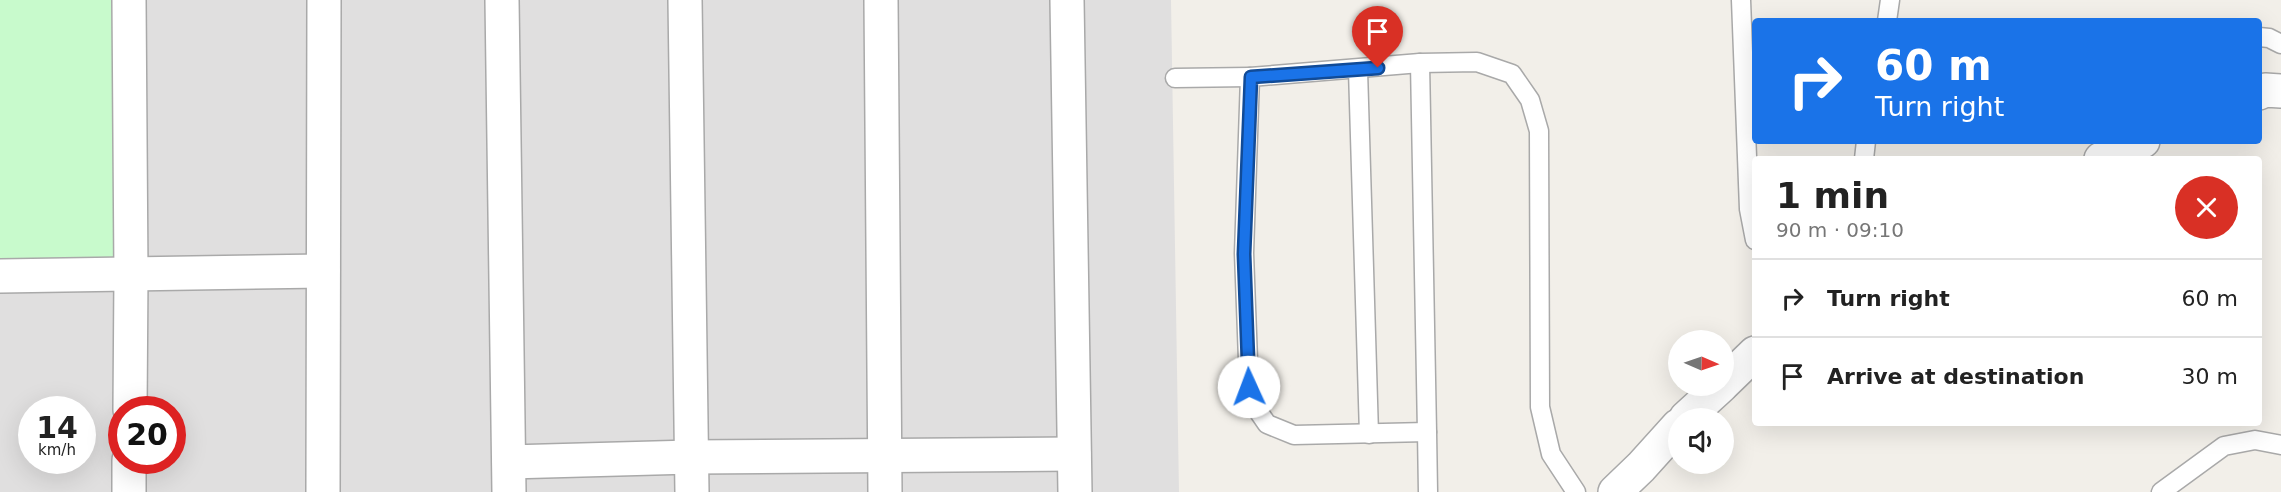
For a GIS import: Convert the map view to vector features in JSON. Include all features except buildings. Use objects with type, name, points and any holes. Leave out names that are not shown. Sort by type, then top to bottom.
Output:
[{"type":"street","points":[[129,0],[130,396]]},
{"type":"street","points":[[323,492],[324,0]]},
{"type":"street","points":[[502,0],[509,477],[691,457],[1074,454]]},
{"type":"street","points":[[685,0],[692,492]]},
{"type":"street","points":[[881,0],[885,492]]},
{"type":"street","points":[[1067,0],[1075,492]]},
{"type":"street","points":[[2262,92],[2281,91]]},
{"type":"street","points":[[2108,156],[2137,144]]},
{"type":"street","points":[[0,276],[323,271]]},
{"type":"street","points":[[1734,373],[1752,356]]},
{"type":"street","points":[[1697,408],[1709,396]]},
{"type":"street","points":[[1614,492],[1668,437]]},
{"type":"street","points":[[129,474],[129,492]]},
{"type":"lane","points":[[1741,0],[1749,209],[1752,224]]},
{"type":"lane","points":[[1887,18],[1890,0]]},
{"type":"lane","points":[[2262,37],[2281,44]]},
{"type":"lane","points":[[1175,78],[1251,77],[1358,70],[1420,63],[1477,62],[1512,74],[1530,100],[1539,131],[1540,407],[1551,453],[1576,492]]},
{"type":"lane","points":[[1420,63],[1428,492]]},
{"type":"lane","points":[[1358,70],[1369,434]]},
{"type":"lane","points":[[1251,77],[1244,254],[1249,387],[1256,408],[1267,424],[1294,435],[1427,432]]},
{"type":"lane","points":[[2161,492],[2224,446],[2255,440],[2281,445]]},
{"type":"shaded area","points":[[0,0],[1171,0],[1179,492],[0,492]]},
{"type":"green space","points":[[0,0],[125,0],[127,272],[0,274]]},
{"type":"route","points":[[1249,387],[1244,254],[1251,77],[1378,68]]}]
